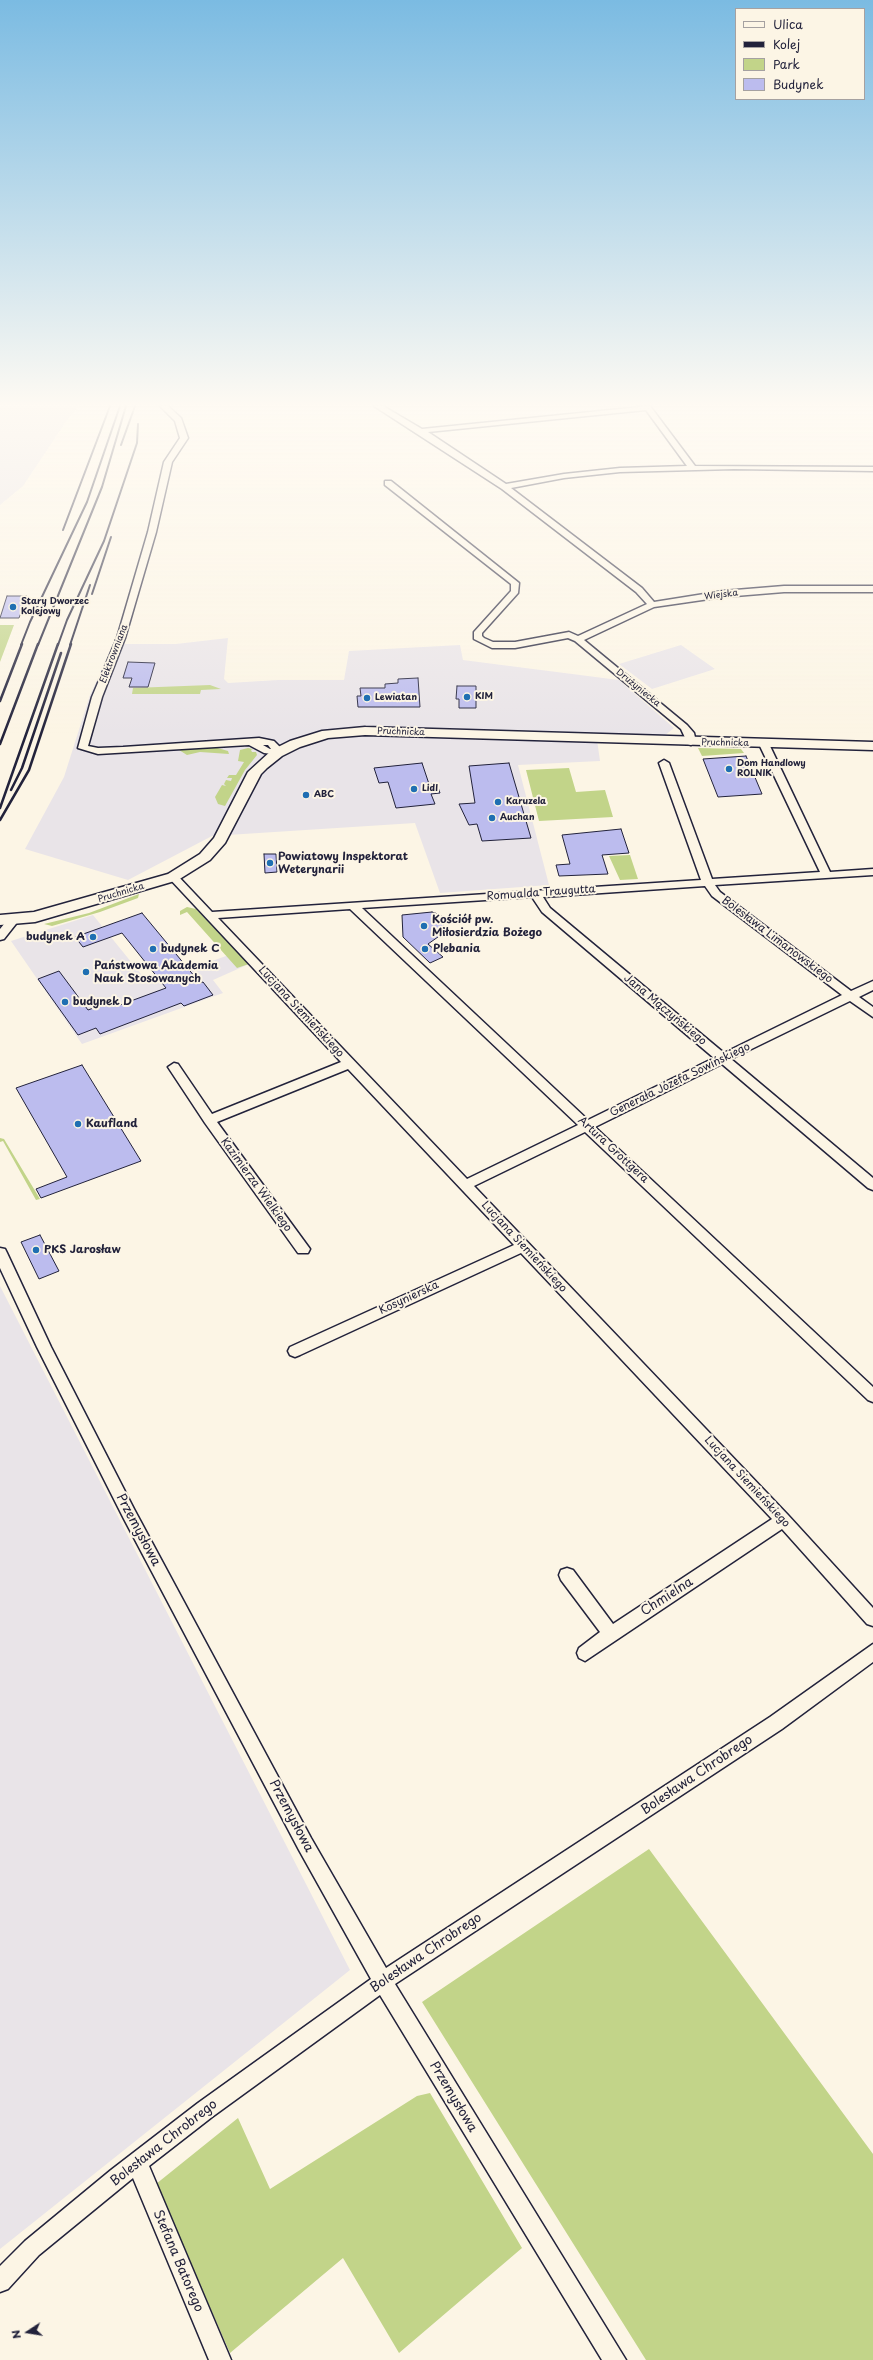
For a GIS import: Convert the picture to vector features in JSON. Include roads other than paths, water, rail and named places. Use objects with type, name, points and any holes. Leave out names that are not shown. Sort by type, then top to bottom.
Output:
[{"type":"main road","name":"Pruchnicka","points":[[7,920],[35,917],[173,877],[205,857],[220,840],[255,772],[277,753],[304,740],[327,734],[365,731],[692,742],[873,746]]},
{"type":"street","name":"Elektrowniana","points":[[156,516],[121,638],[97,697],[83,748],[88,750],[111,750],[251,742],[267,752],[277,753]]},
{"type":"street","points":[[432,516],[515,583],[515,591],[478,632],[477,637],[492,646],[515,645],[573,637]]},
{"type":"street","points":[[543,516],[639,590],[652,605]]},
{"type":"street","name":"Wiejska","points":[[573,637],[652,605],[730,593],[822,588],[873,589]]},
{"type":"street","name":"Drużyniecka","points":[[573,637],[684,726],[689,733],[692,742]]},
{"type":"street","points":[[764,744],[826,874]]},
{"type":"street","name":"Bolesława Limanowskiego","points":[[664,763],[708,883],[716,894],[873,1013]]},
{"type":"street","name":"Romualda Traugutta","points":[[210,915],[873,872]]},
{"type":"street","name":"Lucjana Siemieńskiego","points":[[173,877],[783,1520],[873,1619]]},
{"type":"street","name":"Jana Mączyńskiego","points":[[535,893],[546,910],[873,1185]]},
{"type":"street","name":"Artura Grottgera","points":[[352,905],[873,1396]]},
{"type":"street","points":[[0,937],[7,920]]},
{"type":"street","name":"Generała Józefa Sowińskiego","points":[[466,1185],[873,985]]},
{"type":"street","points":[[209,1120],[350,1063]]},
{"type":"street","name":"Kazimierza Wielkiego","points":[[174,1067],[209,1120],[303,1249]]},
{"type":"street","name":"Kosynierska","points":[[295,1351],[523,1246]]},
{"type":"street","name":"Przemysłowa","points":[[0,1253],[44,1347],[132,1521],[305,1844],[383,1982],[615,2360]]},
{"type":"street","name":"Chmielna","points":[[584,1653],[783,1520]]},
{"type":"street","points":[[567,1575],[611,1634]]},
{"type":"street","name":"Bolesława Chrobrego","points":[[0,2281],[32,2248],[205,2110],[411,1962],[771,1726],[873,1652]]},
{"type":"street","name":"Stefana Batorego","points":[[137,2163],[220,2360]]},
{"type":"railway","points":[[63,530],[68,516]]},
{"type":"railway","points":[[21,645],[30,622],[80,516]]},
{"type":"railway","points":[[38,645],[90,516]]},
{"type":"railway","points":[[58,645],[67,620],[104,541],[112,516]]},
{"type":"railway","points":[[92,594],[111,537]]},
{"type":"railway","points":[[70,645],[90,585]]},
{"type":"railway","points":[[0,701],[22,644]]},
{"type":"railway","points":[[0,744],[38,644]]},
{"type":"railway","points":[[0,808],[58,644]]},
{"type":"railway","points":[[0,820],[29,770],[71,644]]},
{"type":"railway","points":[[11,790],[22,768],[61,653]]},
{"type":"place","name":"Stary Dworzec Kolejowy","points":[[13,607]]},
{"type":"place","name":"KIM","points":[[467,697]]},
{"type":"place","name":"Lewiatan","points":[[367,698]]},
{"type":"place","name":"Dom Handlowy ROLNIK","points":[[729,769]]},
{"type":"place","name":"Lidl","points":[[414,789]]},
{"type":"place","name":"ABC","points":[[306,795]]},
{"type":"place","name":"Karuzela","points":[[498,802]]},
{"type":"place","name":"Auchan","points":[[492,818]]},
{"type":"place","name":"Powiatowy Inspektorat Weterynarii","points":[[270,863]]},
{"type":"place","name":"Kościół pw. Miłosierdzia Bożego","points":[[424,926]]},
{"type":"place","name":"budynek A","points":[[93,937]]},
{"type":"place","name":"budynek C","points":[[153,949]]},
{"type":"place","name":"Plebania","points":[[425,949]]},
{"type":"place","name":"Państwowa Akademia Nauk Stosowanych","points":[[86,972]]},
{"type":"place","name":"budynek D","points":[[65,1002]]},
{"type":"place","name":"Kaufland","points":[[78,1124]]},
{"type":"place","name":"PKS Jarosław","points":[[36,1250]]}]
